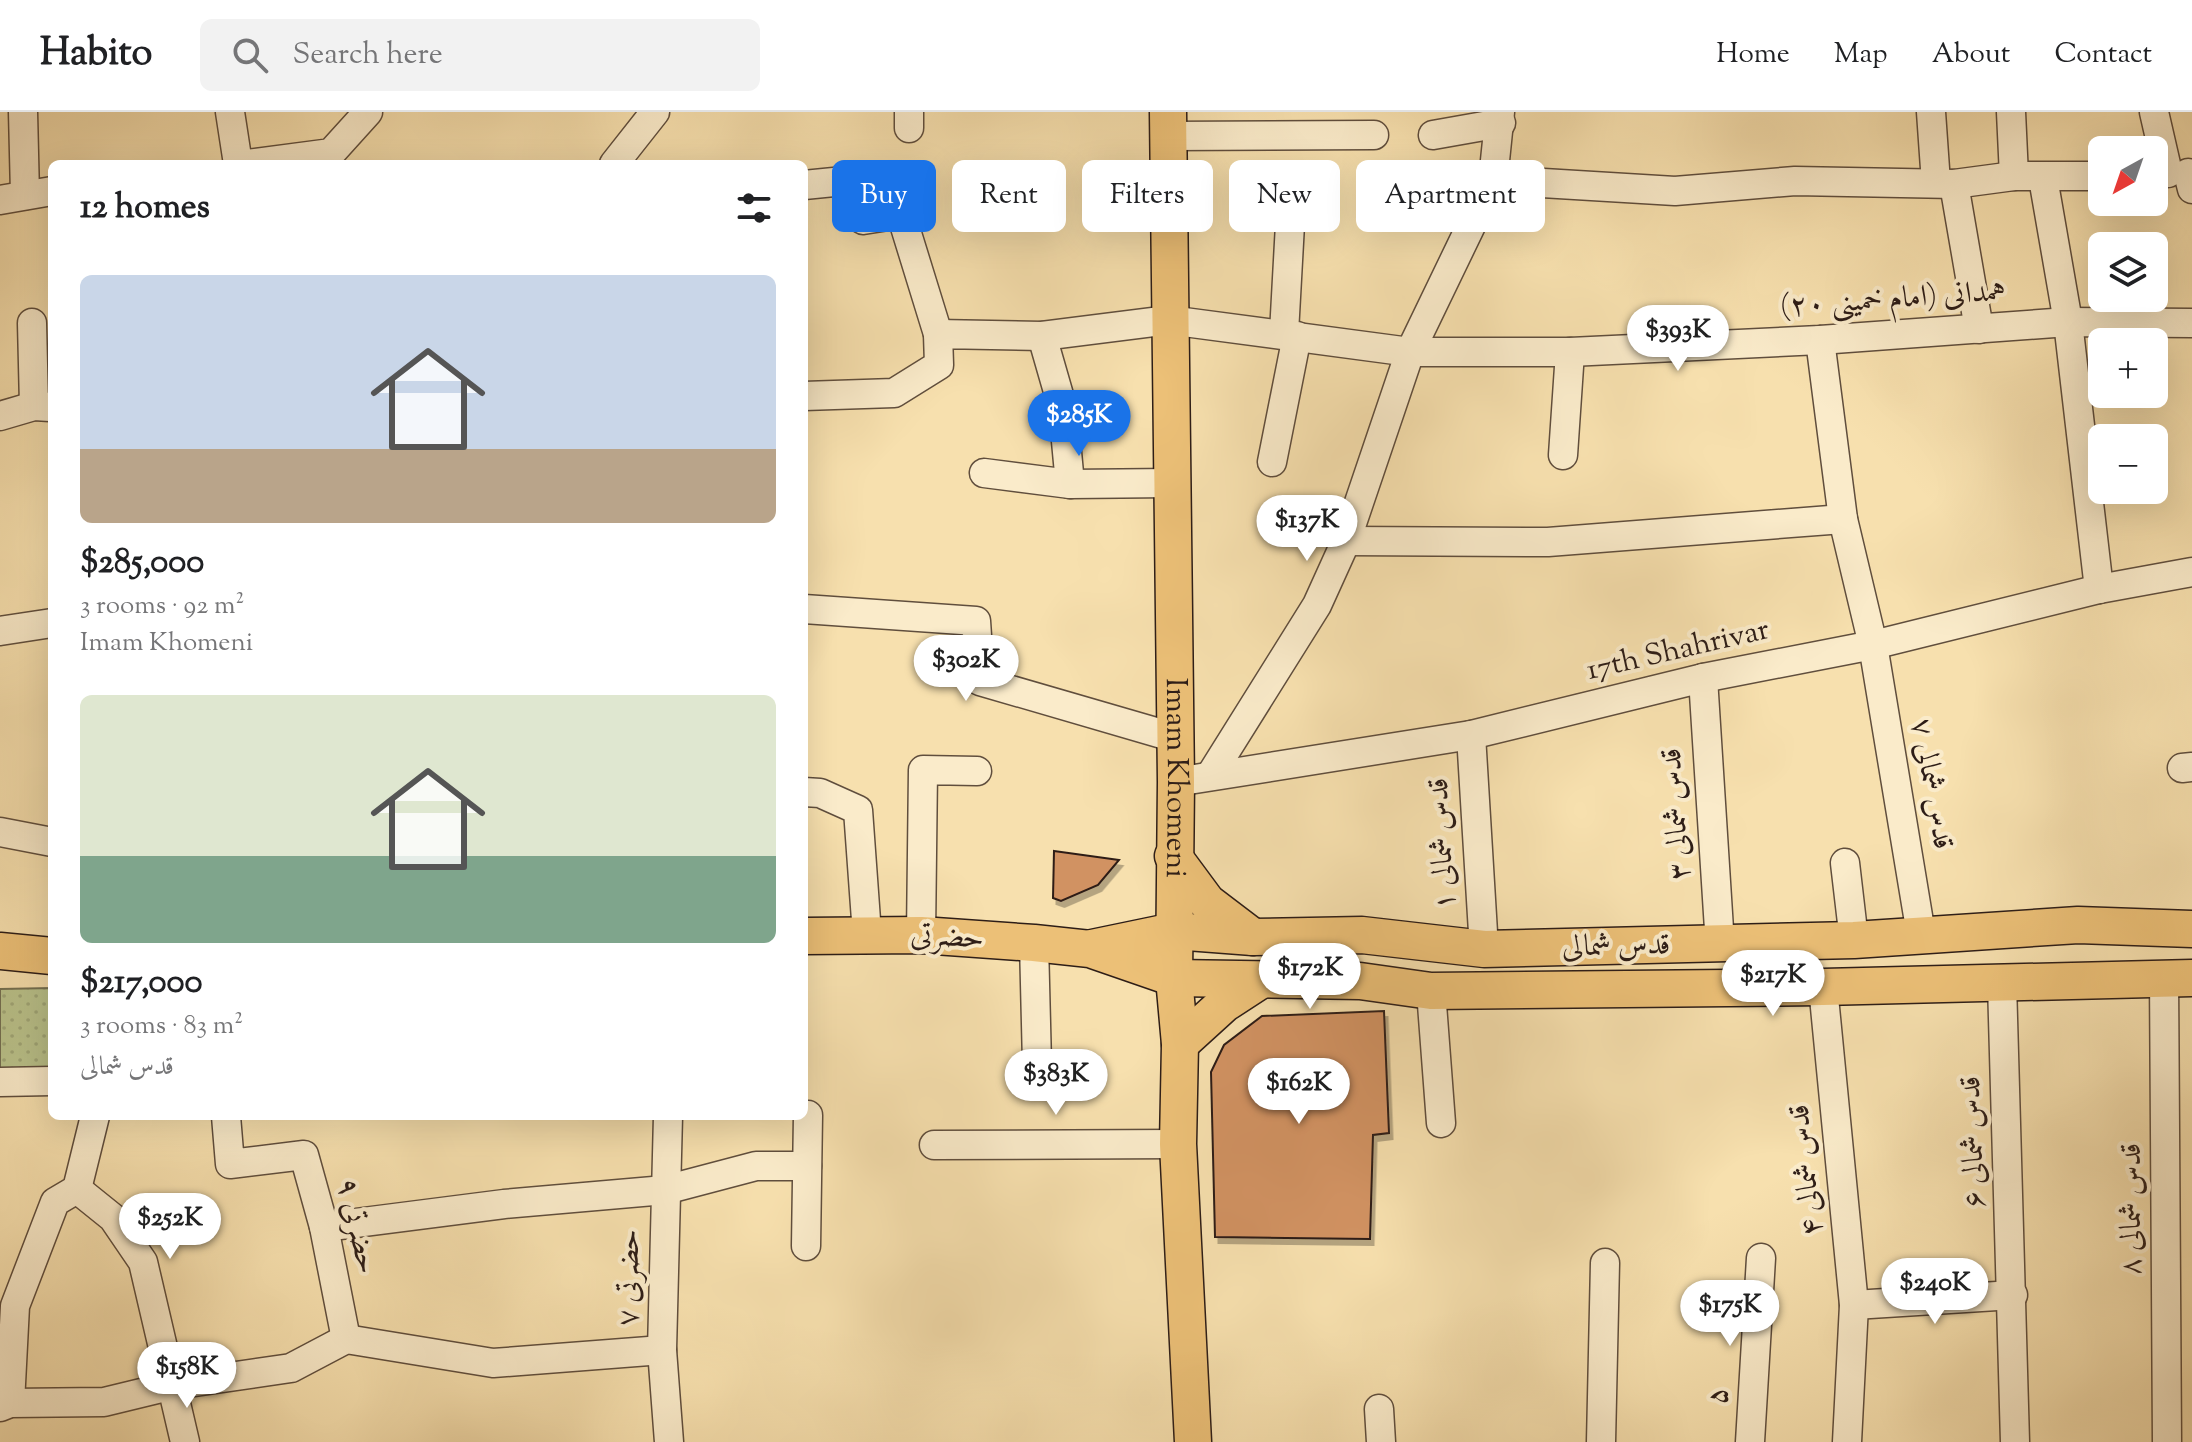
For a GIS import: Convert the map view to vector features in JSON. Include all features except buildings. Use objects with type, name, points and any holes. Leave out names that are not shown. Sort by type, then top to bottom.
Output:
[{"type":"main road","name":"Imam Khomeni","points":[[1168,124],[1176,738],[1193,779],[1173,856],[1174,978],[1180,1044],[1178,1144],[1193,1442]]},
{"type":"main road","points":[[1173,856],[1207,902],[1253,937]]},
{"type":"main road","name":"قدس شمالی","points":[[1090,949],[1174,931],[1253,937],[1362,935],[1484,949],[1854,940],[2078,925],[2192,929]]},
{"type":"main road","name":"حضرتی","points":[[808,936],[921,935],[1090,949]]},
{"type":"main road","name":"قدس شمالی","points":[[1090,949],[1174,978],[1360,981],[1431,991],[1823,987],[2178,977]]},
{"type":"main road","points":[[4,954],[48,956]]},
{"type":"main road","points":[[1180,1044],[1224,1004],[1261,980]]},
{"type":"street","points":[[23,112],[26,195]]},
{"type":"street","points":[[230,112],[237,160]]},
{"type":"street","points":[[332,159],[368,112]]},
{"type":"street","points":[[617,160],[655,112]]},
{"type":"street","points":[[1931,112],[1979,329]]},
{"type":"street","points":[[2011,112],[2014,176]]},
{"type":"street","points":[[2154,112],[2179,176]]},
{"type":"street","points":[[1433,135],[1500,118],[1495,160]]},
{"type":"street","points":[[1168,124],[1374,135]]},
{"type":"street","points":[[1545,183],[1675,191],[1795,181],[1945,183],[2014,176],[2088,176]]},
{"type":"street","points":[[2043,178],[2068,322],[2099,589]]},
{"type":"street","points":[[808,185],[832,182]]},
{"type":"street","points":[[808,396],[894,393],[939,365],[938,334],[907,232]]},
{"type":"street","points":[[1272,462],[1291,334],[1292,232]]},
{"type":"street","points":[[1193,779],[1317,605],[1346,541],[1410,352],[1469,232]]},
{"type":"street","name":"همدانی (امام خمینی ۲۰)","points":[[938,334],[1042,336],[1169,320],[1410,352],[1570,352],[1820,340],[2068,322],[2192,323]]},
{"type":"street","points":[[0,416],[43,407],[32,323]]},
{"type":"street","points":[[1042,336],[1063,409],[1070,484]]},
{"type":"street","name":"۷ قدس شمالی","points":[[1820,340],[1843,519],[1873,645],[1921,934]]},
{"type":"street","points":[[1563,455],[1570,352]]},
{"type":"street","points":[[984,473],[1070,484],[1172,483]]},
{"type":"street","points":[[1346,541],[1548,542],[1843,519]]},
{"type":"street","name":"17th Shahrivar","points":[[1193,779],[1471,735],[1703,678],[1873,645],[2099,589],[2192,572]]},
{"type":"street","points":[[808,609],[976,621],[980,681],[1176,738]]},
{"type":"street","points":[[0,631],[48,624]]},
{"type":"street","name":"۳ قدس شمالی","points":[[1703,678],[1720,945]]},
{"type":"street","name":"قدس شمالی ۱","points":[[1471,735],[1484,949]]},
{"type":"street","points":[[921,935],[923,770],[977,771]]},
{"type":"street","points":[[808,792],[820,793],[858,810],[867,934]]},
{"type":"street","points":[[0,832],[48,841]]},
{"type":"street","points":[[1845,863],[1854,940]]},
{"type":"street","points":[[1034,943],[1037,1064]]},
{"type":"street","name":"قدس شمالی ۸","points":[[2167,1442],[2178,977]]},
{"type":"street","name":"قدس شمالی ۶","points":[[2002,983],[2015,1442]]},
{"type":"street","name":"قدس شمالی ۴","points":[[1823,987],[1854,1305],[1847,1442]]},
{"type":"street","points":[[1431,991],[1441,1123]]},
{"type":"street","points":[[0,1082],[48,1081]]},
{"type":"street","points":[[94,1120],[77,1189],[55,1202],[15,1306],[5,1405],[104,1402],[174,1385],[291,1368],[346,1339],[493,1363],[662,1350]]},
{"type":"street","name":"حضرتی ۹","points":[[226,1120],[230,1164],[304,1155],[324,1227],[346,1339]]},
{"type":"street","name":"حضرتی ۷","points":[[668,1120],[662,1350],[669,1442]]},
{"type":"street","points":[[806,1246],[808,1120]]},
{"type":"street","points":[[934,1145],[1178,1144]]},
{"type":"street","points":[[324,1227],[504,1204],[665,1190],[756,1166],[807,1166]]},
{"type":"street","points":[[77,1189],[113,1218],[143,1262],[185,1442]]},
{"type":"street","name":"۵","points":[[1750,1442],[1761,1258]]},
{"type":"street","points":[[1601,1442],[1605,1263]]},
{"type":"street","points":[[1854,1305],[2013,1295]]},
{"type":"street","points":[[1379,1409],[1381,1442]]},
{"type":"green space","points":[[48,988],[48,1076],[0,1078],[0,989]]}]
